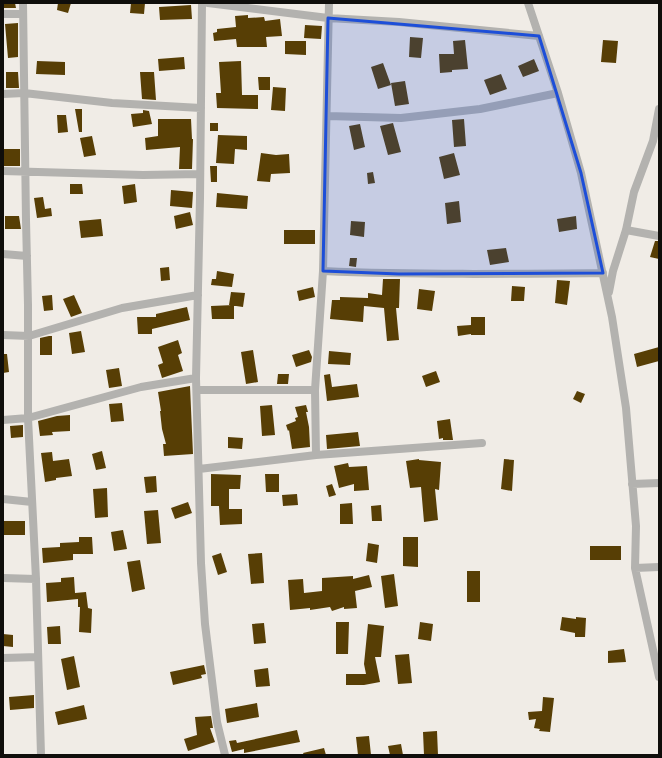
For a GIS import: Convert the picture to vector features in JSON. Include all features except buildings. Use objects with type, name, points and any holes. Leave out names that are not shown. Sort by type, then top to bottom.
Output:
[{"type":"street","points":[[23,3],[29,336],[28,418],[36,579],[41,755]]},
{"type":"street","points":[[202,3],[196,378],[201,563],[205,624],[217,722],[225,755]]},
{"type":"street","points":[[208,3],[328,18],[399,22],[539,36]]},
{"type":"street","points":[[316,455],[315,390],[323,271],[329,3]]},
{"type":"street","points":[[528,3],[558,93],[582,173],[612,317],[626,408],[636,526],[635,568],[659,677]]},
{"type":"street","points":[[3,14],[23,14]]},
{"type":"street","points":[[3,94],[24,93],[112,103],[201,108]]},
{"type":"street","points":[[327,116],[401,118],[480,109],[558,93]]},
{"type":"street","points":[[608,297],[613,270],[626,230],[634,192],[656,141],[659,109]]},
{"type":"street","points":[[3,172],[143,175],[200,174]]},
{"type":"street","points":[[626,230],[659,236]]},
{"type":"street","points":[[3,254],[27,256]]},
{"type":"street","points":[[323,271],[399,274],[603,273]]},
{"type":"street","points":[[3,335],[29,336],[122,308],[198,295]]},
{"type":"street","points":[[3,420],[28,418],[141,387],[196,378]]},
{"type":"street","points":[[197,390],[315,390]]},
{"type":"street","points":[[199,469],[316,455],[482,443]]},
{"type":"street","points":[[632,484],[659,483]]},
{"type":"street","points":[[3,499],[32,502]]},
{"type":"street","points":[[635,568],[659,567]]},
{"type":"street","points":[[3,578],[36,579]]},
{"type":"street","points":[[3,658],[38,657]]},
{"type":"highlighted area","points":[[328,18],[539,36],[581,173],[603,273],[399,274],[323,271]]}]
